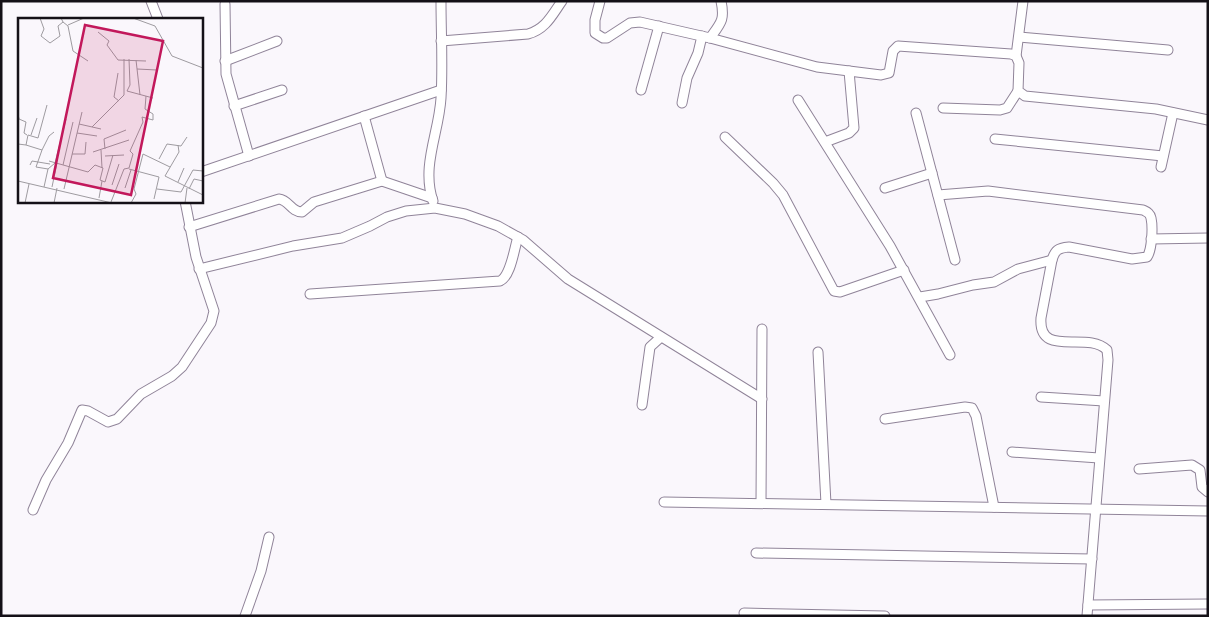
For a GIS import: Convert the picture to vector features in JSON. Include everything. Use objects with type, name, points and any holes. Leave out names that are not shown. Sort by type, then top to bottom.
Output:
[{"type":"street","points":[[151,1],[158,18]]},
{"type":"street","points":[[435,208],[429,189],[428,174],[440,104],[441,1]]},
{"type":"street","points":[[441,41],[537,32],[544,26],[562,1]]},
{"type":"street","points":[[600,1],[594,26],[598,37],[607,38],[622,27],[634,22],[706,37],[817,67],[881,75],[889,73],[894,47],[898,46],[1011,54],[1016,56]]},
{"type":"street","points":[[682,103],[687,78],[698,52],[706,37],[722,21],[721,1]]},
{"type":"street","points":[[943,108],[1000,110],[1007,108],[1018,91],[1019,63],[1016,56],[1024,1]]},
{"type":"street","points":[[225,4],[226,74],[249,156]]},
{"type":"street","points":[[641,90],[659,26]]},
{"type":"street","points":[[1019,37],[1168,50]]},
{"type":"street","points":[[225,61],[277,41]]},
{"type":"street","points":[[825,142],[849,133],[854,128],[849,71]]},
{"type":"street","points":[[234,106],[282,90]]},
{"type":"street","points":[[202,172],[441,90]]},
{"type":"street","points":[[1018,91],[1025,96],[1138,107],[1208,120]]},
{"type":"street","points":[[798,100],[904,270],[950,355]]},
{"type":"street","points":[[916,113],[954,260]]},
{"type":"street","points":[[1161,167],[1173,113]]},
{"type":"street","points":[[364,116],[382,181]]},
{"type":"street","points":[[725,138],[773,183],[783,195],[834,291],[840,292],[904,270]]},
{"type":"street","points":[[995,139],[1164,156]]},
{"type":"street","points":[[885,188],[932,173]]},
{"type":"street","points":[[189,227],[279,200],[284,200],[295,211],[302,212],[312,202],[382,181],[432,198]]},
{"type":"street","points":[[938,195],[988,191],[1143,210],[1148,212],[1151,218],[1150,253],[1140,259],[1069,247],[1059,248],[1052,260],[1041,328],[1044,336],[1048,339],[1096,343],[1107,350],[1108,360],[1087,616]]},
{"type":"street","points":[[32,510],[46,480],[68,443],[82,410],[88,411],[103,420],[111,422],[117,419],[141,394],[172,376],[182,367],[211,323],[214,316],[213,306],[199,269],[185,202]]},
{"type":"street","points":[[199,269],[293,246],[342,238],[396,213],[435,208],[465,214],[498,226],[518,237],[568,279],[762,400]]},
{"type":"street","points":[[310,294],[500,281],[506,277],[509,271],[518,237]]},
{"type":"street","points":[[1151,239],[1208,238]]},
{"type":"street","points":[[920,297],[994,282],[1018,269],[1052,260]]},
{"type":"street","points":[[761,503],[762,330]]},
{"type":"street","points":[[642,405],[650,346],[661,336]]},
{"type":"street","points":[[818,352],[826,504]]},
{"type":"street","points":[[1041,398],[1104,401]]},
{"type":"street","points":[[885,419],[965,406],[972,408],[976,416],[994,506]]},
{"type":"street","points":[[1012,452],[1100,458]]},
{"type":"street","points":[[1140,469],[1192,465],[1200,470],[1202,487],[1208,492]]},
{"type":"street","points":[[664,502],[1208,511]]},
{"type":"street","points":[[245,616],[261,571],[269,537]]},
{"type":"street","points":[[756,553],[1092,559]]},
{"type":"street","points":[[1088,605],[1208,604]]},
{"type":"street","points":[[744,613],[885,616]]}]
